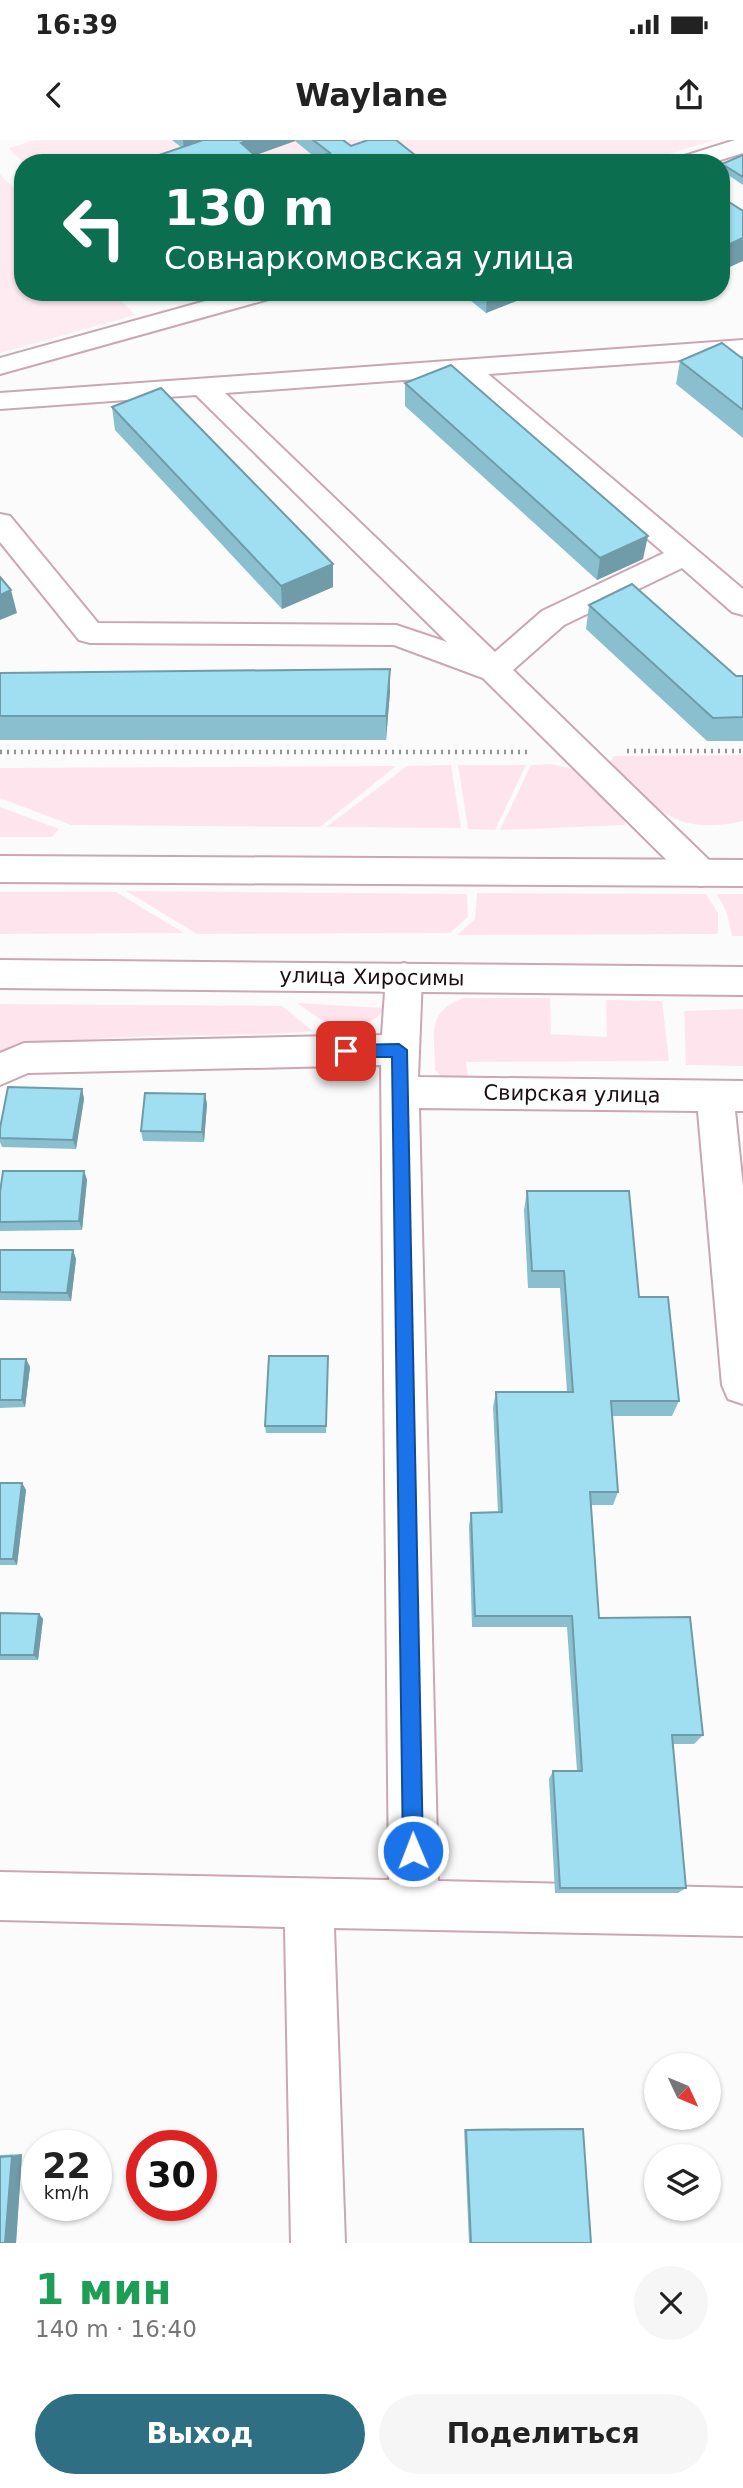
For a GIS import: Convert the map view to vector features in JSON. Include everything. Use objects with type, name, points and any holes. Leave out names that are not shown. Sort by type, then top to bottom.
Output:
[{"type":"street","points":[[714,154],[743,145]]},
{"type":"street","points":[[0,366],[235,301]]},
{"type":"street","points":[[0,401],[743,348]]},
{"type":"street","points":[[463,367],[743,605]]},
{"type":"street","points":[[202,386],[701,873]]},
{"type":"street","points":[[0,523],[90,633],[396,635],[494,670]]},
{"type":"street","points":[[494,670],[553,618],[685,555]]},
{"type":"street","points":[[0,869],[743,873]]},
{"type":"street","name":"улица Хиросимы","points":[[0,974],[743,981]]},
{"type":"street","points":[[404,977],[399,1050],[414,1905]]},
{"type":"street","points":[[0,1070],[24,1058],[399,1050]]},
{"type":"street","name":"Свирская улица","points":[[400,1092],[729,1096]]},
{"type":"street","points":[[729,1096],[743,1385]]},
{"type":"street","points":[[0,1896],[743,1912]]},
{"type":"street","points":[[309,1903],[318,2243]]},
{"type":"path","points":[[0,752],[743,751]]},
{"type":"shaded area","points":[[36,140],[715,140],[669,154],[15,154],[9,148]]},
{"type":"shaded area","points":[[0,174],[14,189],[14,301],[122,301],[135,315],[0,353]]},
{"type":"shaded area","points":[[743,755],[743,821],[720,825],[700,825],[667,814],[639,793],[610,763],[614,756]]},
{"type":"shaded area","points":[[551,764],[578,770],[624,815],[625,825],[500,830],[531,765]]},
{"type":"shaded area","points":[[451,765],[461,828],[326,827],[407,766]]},
{"type":"shaded area","points":[[458,765],[526,765],[495,830],[468,829]]},
{"type":"shaded area","points":[[396,766],[320,827],[71,825],[0,798],[0,768]]},
{"type":"shaded area","points":[[0,807],[59,829],[52,837],[0,837]]},
{"type":"shaded area","points":[[126,891],[467,894],[468,917],[450,933],[197,934]]},
{"type":"shaded area","points":[[0,892],[116,892],[184,933],[0,934]]},
{"type":"shaded area","points":[[477,893],[706,894],[718,913],[718,934],[457,935],[475,919]]},
{"type":"shaded area","points":[[717,894],[743,894],[743,936],[732,936],[727,913]]},
{"type":"shaded area","points":[[463,998],[550,998],[551,1034],[607,1037],[606,1000],[662,1001],[669,1061],[466,1062],[469,1086],[448,1083],[435,1070],[435,1026],[443,1011]]},
{"type":"shaded area","points":[[297,1003],[384,1008],[369,1022],[333,1028]]},
{"type":"shaded area","points":[[0,1004],[282,1006],[313,1031],[84,1040],[45,1045],[0,1060]]},
{"type":"shaded area","points":[[743,1009],[743,1066],[686,1065],[684,1011]]},
{"type":"building","points":[[203,140],[250,140],[241,143],[253,154],[162,154]]},
{"type":"building","points":[[313,140],[343,140],[351,146],[368,140],[396,140],[414,154],[327,154],[330,153]]},
{"type":"building","points":[[743,155],[743,177],[730,169],[730,161]]},
{"type":"building","points":[[730,203],[743,211],[743,238],[730,244]]},
{"type":"building","points":[[722,343],[743,359],[743,410],[680,361]]},
{"type":"building","points":[[451,365],[648,536],[600,558],[405,383]]},
{"type":"building","points":[[161,388],[333,564],[281,586],[112,407]]},
{"type":"building","points":[[0,577],[11,590],[0,595]]},
{"type":"building","points":[[632,584],[736,676],[743,676],[743,717],[713,718],[589,605]]},
{"type":"building","points":[[390,669],[386,716],[0,716],[0,673]]},
{"type":"building","points":[[8,1087],[82,1089],[73,1140],[0,1138]]},
{"type":"building","points":[[145,1093],[205,1094],[202,1132],[141,1131]]},
{"type":"building","points":[[3,1171],[84,1171],[79,1221],[0,1222]]},
{"type":"building","points":[[527,1191],[629,1191],[639,1297],[668,1297],[679,1401],[611,1401],[618,1492],[590,1492],[599,1618],[690,1617],[703,1735],[672,1735],[686,1888],[560,1888],[553,1771],[582,1771],[572,1616],[475,1616],[471,1513],[502,1512],[496,1392],[573,1392],[564,1271],[532,1271]]},
{"type":"building","points":[[0,1250],[73,1250],[67,1293],[0,1292]]},
{"type":"building","points":[[269,1356],[328,1356],[326,1426],[265,1426]]},
{"type":"building","points":[[0,1359],[26,1359],[22,1400],[0,1400]]},
{"type":"building","points":[[0,1483],[22,1483],[13,1559],[0,1559]]},
{"type":"building","points":[[0,1613],[39,1614],[34,1655],[0,1655]]},
{"type":"building","points":[[583,2129],[591,2243],[471,2243],[466,2130]]},
{"type":"building","points":[[12,2156],[5,2243],[0,2243],[0,2157]]},
{"type":"route","points":[[346,1051],[399,1050],[413,1851]]}]
